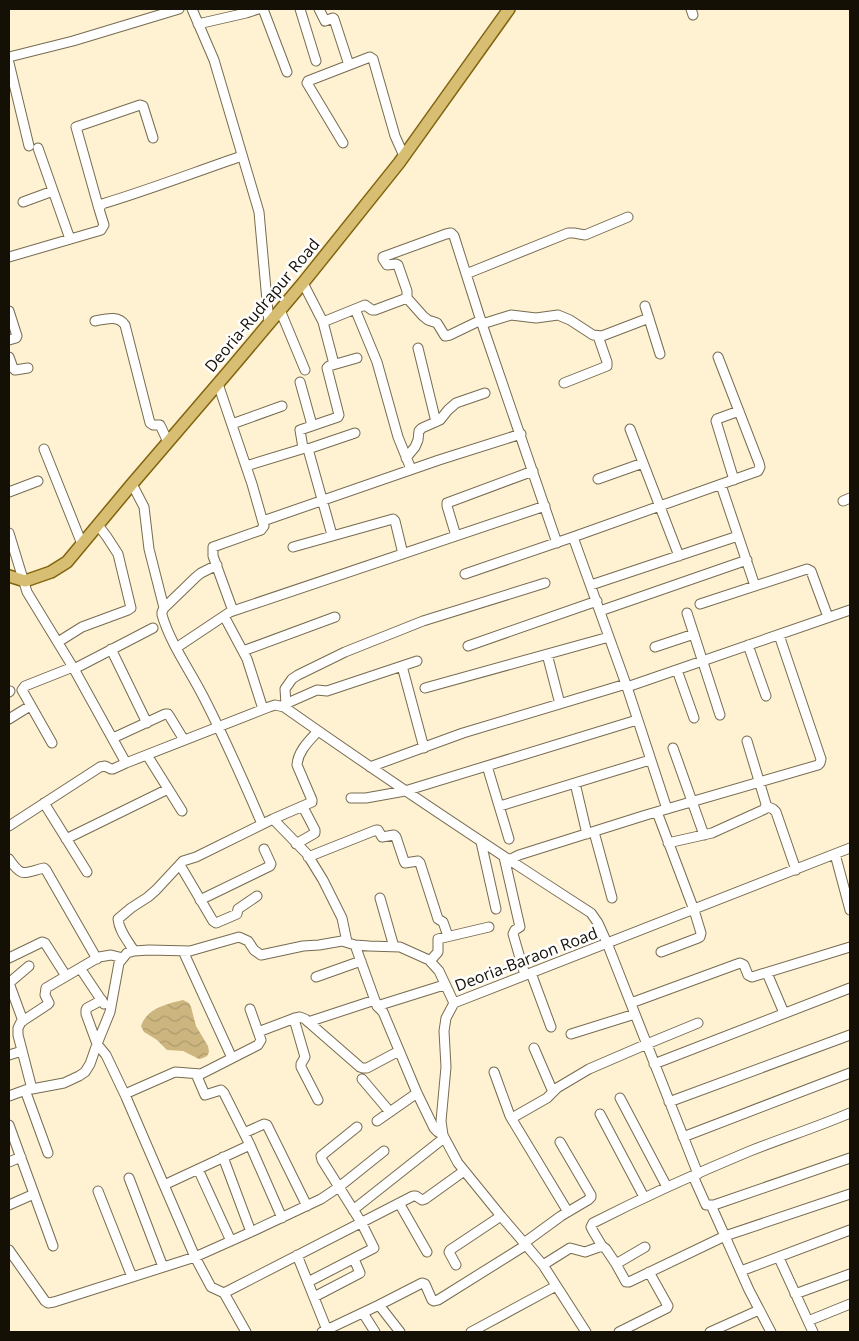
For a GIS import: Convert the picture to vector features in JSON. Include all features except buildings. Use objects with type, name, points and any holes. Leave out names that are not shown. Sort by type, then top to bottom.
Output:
[{"type":"main road","name":"Deoria-Rudrapur Road","points":[[25,580],[51,572],[67,562],[218,384],[303,283],[404,156],[509,9]]},
{"type":"main road","points":[[9,576],[25,580]]},
{"type":"street","points":[[9,57],[73,41],[179,9]]},
{"type":"street","points":[[192,9],[214,60],[259,212],[269,323]]},
{"type":"street","points":[[198,24],[258,9]]},
{"type":"street","points":[[263,9],[287,72]]},
{"type":"street","points":[[300,9],[316,61]]},
{"type":"street","points":[[319,9],[324,21],[334,19],[349,65]]},
{"type":"street","points":[[343,143],[307,83],[370,57],[373,59],[395,136],[404,156]]},
{"type":"street","points":[[9,63],[34,147],[53,191],[70,239]]},
{"type":"street","points":[[9,257],[101,230],[104,225],[76,127],[140,105],[153,138]]},
{"type":"street","points":[[100,209],[102,204],[242,156]]},
{"type":"street","points":[[23,202],[53,191]]},
{"type":"street","points":[[466,274],[568,233],[574,232],[585,235],[628,218]]},
{"type":"street","points":[[406,298],[408,296],[407,291],[399,268],[396,264],[385,264],[383,257],[451,234],[454,236],[481,322],[557,543]]},
{"type":"street","points":[[303,283],[323,322],[334,364]]},
{"type":"street","points":[[323,322],[365,305],[375,310],[406,298]]},
{"type":"street","points":[[406,298],[423,316],[437,323],[445,336],[481,322],[511,315],[536,318],[558,315],[598,336],[649,318]]},
{"type":"street","points":[[645,306],[660,354]]},
{"type":"street","points":[[355,309],[380,372],[398,437],[412,469]]},
{"type":"street","points":[[280,310],[305,370]]},
{"type":"street","points":[[9,312],[17,336],[9,340]]},
{"type":"street","points":[[95,321],[113,318],[119,319],[125,325],[150,423],[160,425],[168,442]]},
{"type":"street","points":[[564,383],[608,366],[598,336]]},
{"type":"street","points":[[418,348],[436,422]]},
{"type":"street","points":[[9,357],[15,370],[28,368]]},
{"type":"street","points":[[465,574],[758,471],[760,467],[718,357]]},
{"type":"street","points":[[332,535],[300,430],[338,417],[327,368],[334,364],[357,358]]},
{"type":"street","points":[[300,382],[312,425]]},
{"type":"street","points":[[218,384],[264,526],[261,530],[213,547],[213,556],[233,612]]},
{"type":"street","points":[[406,458],[415,447],[419,431],[422,428],[442,419],[448,410],[456,404],[485,393]]},
{"type":"street","points":[[232,424],[282,406]]},
{"type":"street","points":[[734,480],[716,420],[739,411]]},
{"type":"street","points":[[630,429],[679,556]]},
{"type":"street","points":[[246,466],[355,433]]},
{"type":"street","points":[[263,521],[520,434]]},
{"type":"street","points":[[44,449],[82,544]]},
{"type":"street","points":[[598,478],[643,463]]},
{"type":"street","points":[[456,536],[447,504],[533,471]]},
{"type":"street","points":[[9,492],[38,481]]},
{"type":"street","points":[[132,484],[144,507],[149,549],[164,608]]},
{"type":"street","points":[[721,485],[755,586]]},
{"type":"street","points":[[176,648],[233,612],[545,506]]},
{"type":"street","points":[[293,547],[393,519],[396,521],[403,554]]},
{"type":"street","points":[[58,642],[82,627],[131,608],[118,554],[98,525]]},
{"type":"street","points":[[9,533],[25,580],[27,592],[58,642],[126,763]]},
{"type":"street","points":[[591,585],[738,536]]},
{"type":"street","points":[[573,537],[597,601],[667,810]]},
{"type":"street","points":[[600,612],[746,560]]},
{"type":"street","points":[[217,565],[196,577],[164,608],[162,618],[218,726],[262,824]]},
{"type":"street","points":[[700,604],[809,569],[828,618]]},
{"type":"street","points":[[284,705],[285,689],[292,679],[345,652],[423,621],[545,583]]},
{"type":"street","points":[[468,646],[597,601]]},
{"type":"street","points":[[370,767],[463,734],[677,670],[850,610]]},
{"type":"street","points":[[687,613],[720,715]]},
{"type":"street","points":[[224,616],[247,659],[263,709]]},
{"type":"street","points":[[243,651],[335,617]]},
{"type":"street","points":[[52,743],[24,695],[23,688],[73,668],[153,628]]},
{"type":"street","points":[[655,647],[694,634]]},
{"type":"street","points":[[507,859],[657,812],[818,765],[821,759],[779,635]]},
{"type":"street","points":[[425,688],[609,637]]},
{"type":"street","points":[[748,646],[766,696]]},
{"type":"street","points":[[111,649],[146,723]]},
{"type":"street","points":[[547,654],[560,704]]},
{"type":"street","points":[[9,826],[100,767],[105,766],[110,770],[113,769],[263,709],[275,705],[284,705],[317,690],[326,691],[417,661]]},
{"type":"street","points":[[402,666],[424,748]]},
{"type":"street","points":[[677,670],[694,718]]},
{"type":"street","points":[[284,705],[405,791],[591,913],[607,943],[631,1003],[683,1137],[706,1205],[714,1205],[850,1158]]},
{"type":"street","points":[[9,719],[30,706]]},
{"type":"street","points":[[112,738],[168,714],[184,740]]},
{"type":"street","points":[[351,798],[373,797],[405,791],[637,720]]},
{"type":"street","points":[[134,951],[120,930],[118,919],[152,894],[183,861],[310,804],[312,800],[297,765],[301,751],[318,731]]},
{"type":"street","points":[[747,741],[766,806]]},
{"type":"street","points":[[673,748],[704,836]]},
{"type":"street","points":[[147,755],[182,811]]},
{"type":"street","points":[[500,806],[650,760]]},
{"type":"street","points":[[487,766],[509,838]]},
{"type":"street","points":[[575,783],[612,898]]},
{"type":"street","points":[[66,839],[168,789]]},
{"type":"street","points":[[44,803],[87,872]]},
{"type":"street","points":[[668,842],[704,836],[718,831],[765,809],[766,806]]},
{"type":"street","points":[[766,806],[773,808],[776,812],[796,870]]},
{"type":"street","points":[[296,844],[316,830],[303,807]]},
{"type":"street","points":[[657,812],[694,910],[701,934],[700,937],[661,952]]},
{"type":"street","points":[[273,819],[308,856],[323,880],[361,961],[376,1003],[383,1012],[417,1094],[434,1128],[444,1136],[353,1210]]},
{"type":"street","points":[[308,856],[376,830],[378,830],[382,837],[394,835],[405,863],[418,861],[420,863],[438,919],[443,922],[448,936]]},
{"type":"street","points":[[481,842],[496,909]]},
{"type":"street","name":"Deoria-Baraon Road","points":[[586,1332],[543,1265],[500,1216],[458,1163],[444,1136],[441,1121],[446,1067],[444,1031],[446,1018],[454,1003],[850,848]]},
{"type":"street","points":[[200,900],[267,868],[271,864],[264,849]]},
{"type":"street","points":[[835,854],[850,910]]},
{"type":"street","points":[[9,859],[16,870],[20,872],[24,873],[44,868],[46,870],[97,958]]},
{"type":"street","points":[[507,859],[520,925],[520,928],[515,930],[513,934],[551,1027]]},
{"type":"street","points":[[180,865],[213,922],[218,923],[236,914],[238,909],[257,896]]},
{"type":"street","points":[[380,898],[394,947]]},
{"type":"street","points":[[430,961],[438,952],[438,938],[489,927]]},
{"type":"street","points":[[9,1096],[64,1083],[85,1072],[90,1064],[110,1012],[119,963],[127,953],[134,951],[190,951],[239,937],[248,941],[254,950],[261,955],[303,946],[342,941],[394,947],[430,961],[439,972],[454,1003]]},
{"type":"street","points":[[10,956],[42,942],[45,943],[66,976]]},
{"type":"street","points":[[631,1003],[740,963],[744,965],[750,977],[850,947]]},
{"type":"street","points":[[183,951],[232,1058]]},
{"type":"street","points":[[48,1153],[29,1090],[18,1028],[21,1022],[49,1003],[45,995],[46,988],[97,958],[111,955],[123,958]]},
{"type":"street","points":[[316,977],[361,961]]},
{"type":"street","points":[[23,1021],[9,983],[29,966]]},
{"type":"street","points":[[80,968],[110,1012]]},
{"type":"street","points":[[767,972],[784,1013]]},
{"type":"street","points":[[308,1022],[444,985]]},
{"type":"street","points":[[654,1064],[850,988]]},
{"type":"street","points":[[102,1000],[86,1010],[97,1044],[106,1054],[195,1257],[211,1288],[224,1293],[246,1332]]},
{"type":"street","points":[[124,1094],[175,1072],[201,1074],[258,1045],[260,1040],[250,1009]]},
{"type":"street","points":[[571,1034],[635,1014]]},
{"type":"street","points":[[258,1032],[300,1017],[305,1019],[363,1068],[367,1068],[399,1051]]},
{"type":"street","points":[[294,1018],[305,1057],[301,1068],[318,1100]]},
{"type":"street","points":[[512,1118],[547,1098],[557,1088],[588,1070],[698,1023]]},
{"type":"street","points":[[669,1102],[850,1035]]},
{"type":"street","points":[[534,1048],[553,1092]]},
{"type":"street","points":[[9,1055],[22,1051]]},
{"type":"street","points":[[494,1072],[512,1118],[568,1212]]},
{"type":"street","points":[[683,1137],[850,1073]]},
{"type":"street","points":[[196,1074],[204,1095],[223,1091],[250,1145],[282,1218]]},
{"type":"street","points":[[362,1080],[390,1112]]},
{"type":"street","points":[[377,1121],[417,1094]]},
{"type":"street","points":[[620,1098],[667,1187]]},
{"type":"street","points":[[850,1113],[750,1152],[644,1197],[593,1223],[591,1227],[626,1282],[725,1236],[850,1194]]},
{"type":"street","points":[[600,1114],[644,1197]]},
{"type":"street","points":[[244,1133],[264,1124],[267,1125],[307,1206]]},
{"type":"street","points":[[9,1125],[54,1246]]},
{"type":"street","points":[[308,1282],[374,1248],[361,1222],[321,1156],[357,1128]]},
{"type":"street","points":[[297,1255],[314,1297],[324,1331],[422,1283],[425,1284],[432,1300],[438,1300],[525,1244],[591,1197],[560,1142]]},
{"type":"street","points":[[164,1185],[250,1145]]},
{"type":"street","points":[[9,1250],[45,1301],[48,1303],[54,1302],[195,1257],[282,1218],[321,1199],[384,1151]]},
{"type":"street","points":[[9,1162],[21,1157]]},
{"type":"street","points":[[223,1158],[251,1232]]},
{"type":"street","points":[[198,1169],[230,1241]]},
{"type":"street","points":[[224,1293],[413,1196],[422,1200],[425,1199],[464,1170]]},
{"type":"street","points":[[129,1178],[163,1267]]},
{"type":"street","points":[[98,1191],[132,1277]]},
{"type":"street","points":[[9,1205],[34,1194]]},
{"type":"street","points":[[399,1203],[427,1252]]},
{"type":"street","points":[[711,1205],[770,1332]]},
{"type":"street","points":[[456,1265],[449,1252],[450,1250],[500,1216]]},
{"type":"street","points":[[741,1271],[850,1230]]},
{"type":"street","points":[[543,1265],[570,1248],[585,1252],[602,1246]]},
{"type":"street","points":[[616,1264],[645,1247]]},
{"type":"street","points":[[779,1258],[813,1332]]},
{"type":"street","points":[[314,1297],[360,1273],[354,1259]]},
{"type":"street","points":[[618,1332],[667,1308],[668,1306],[649,1272]]},
{"type":"street","points":[[795,1294],[850,1274]]},
{"type":"street","points":[[471,1332],[556,1286]]},
{"type":"street","points":[[379,1305],[400,1332]]},
{"type":"street","points":[[808,1321],[849,1306]]},
{"type":"street","points":[[710,1332],[759,1310]]},
{"type":"street","points":[[364,1313],[375,1332]]},
{"type":"water","points":[[183,1000],[189,1003],[196,1026],[208,1046],[209,1052],[203,1058],[199,1059],[183,1051],[167,1050],[157,1040],[144,1032],[141,1026],[153,1011],[164,1005]]}]
